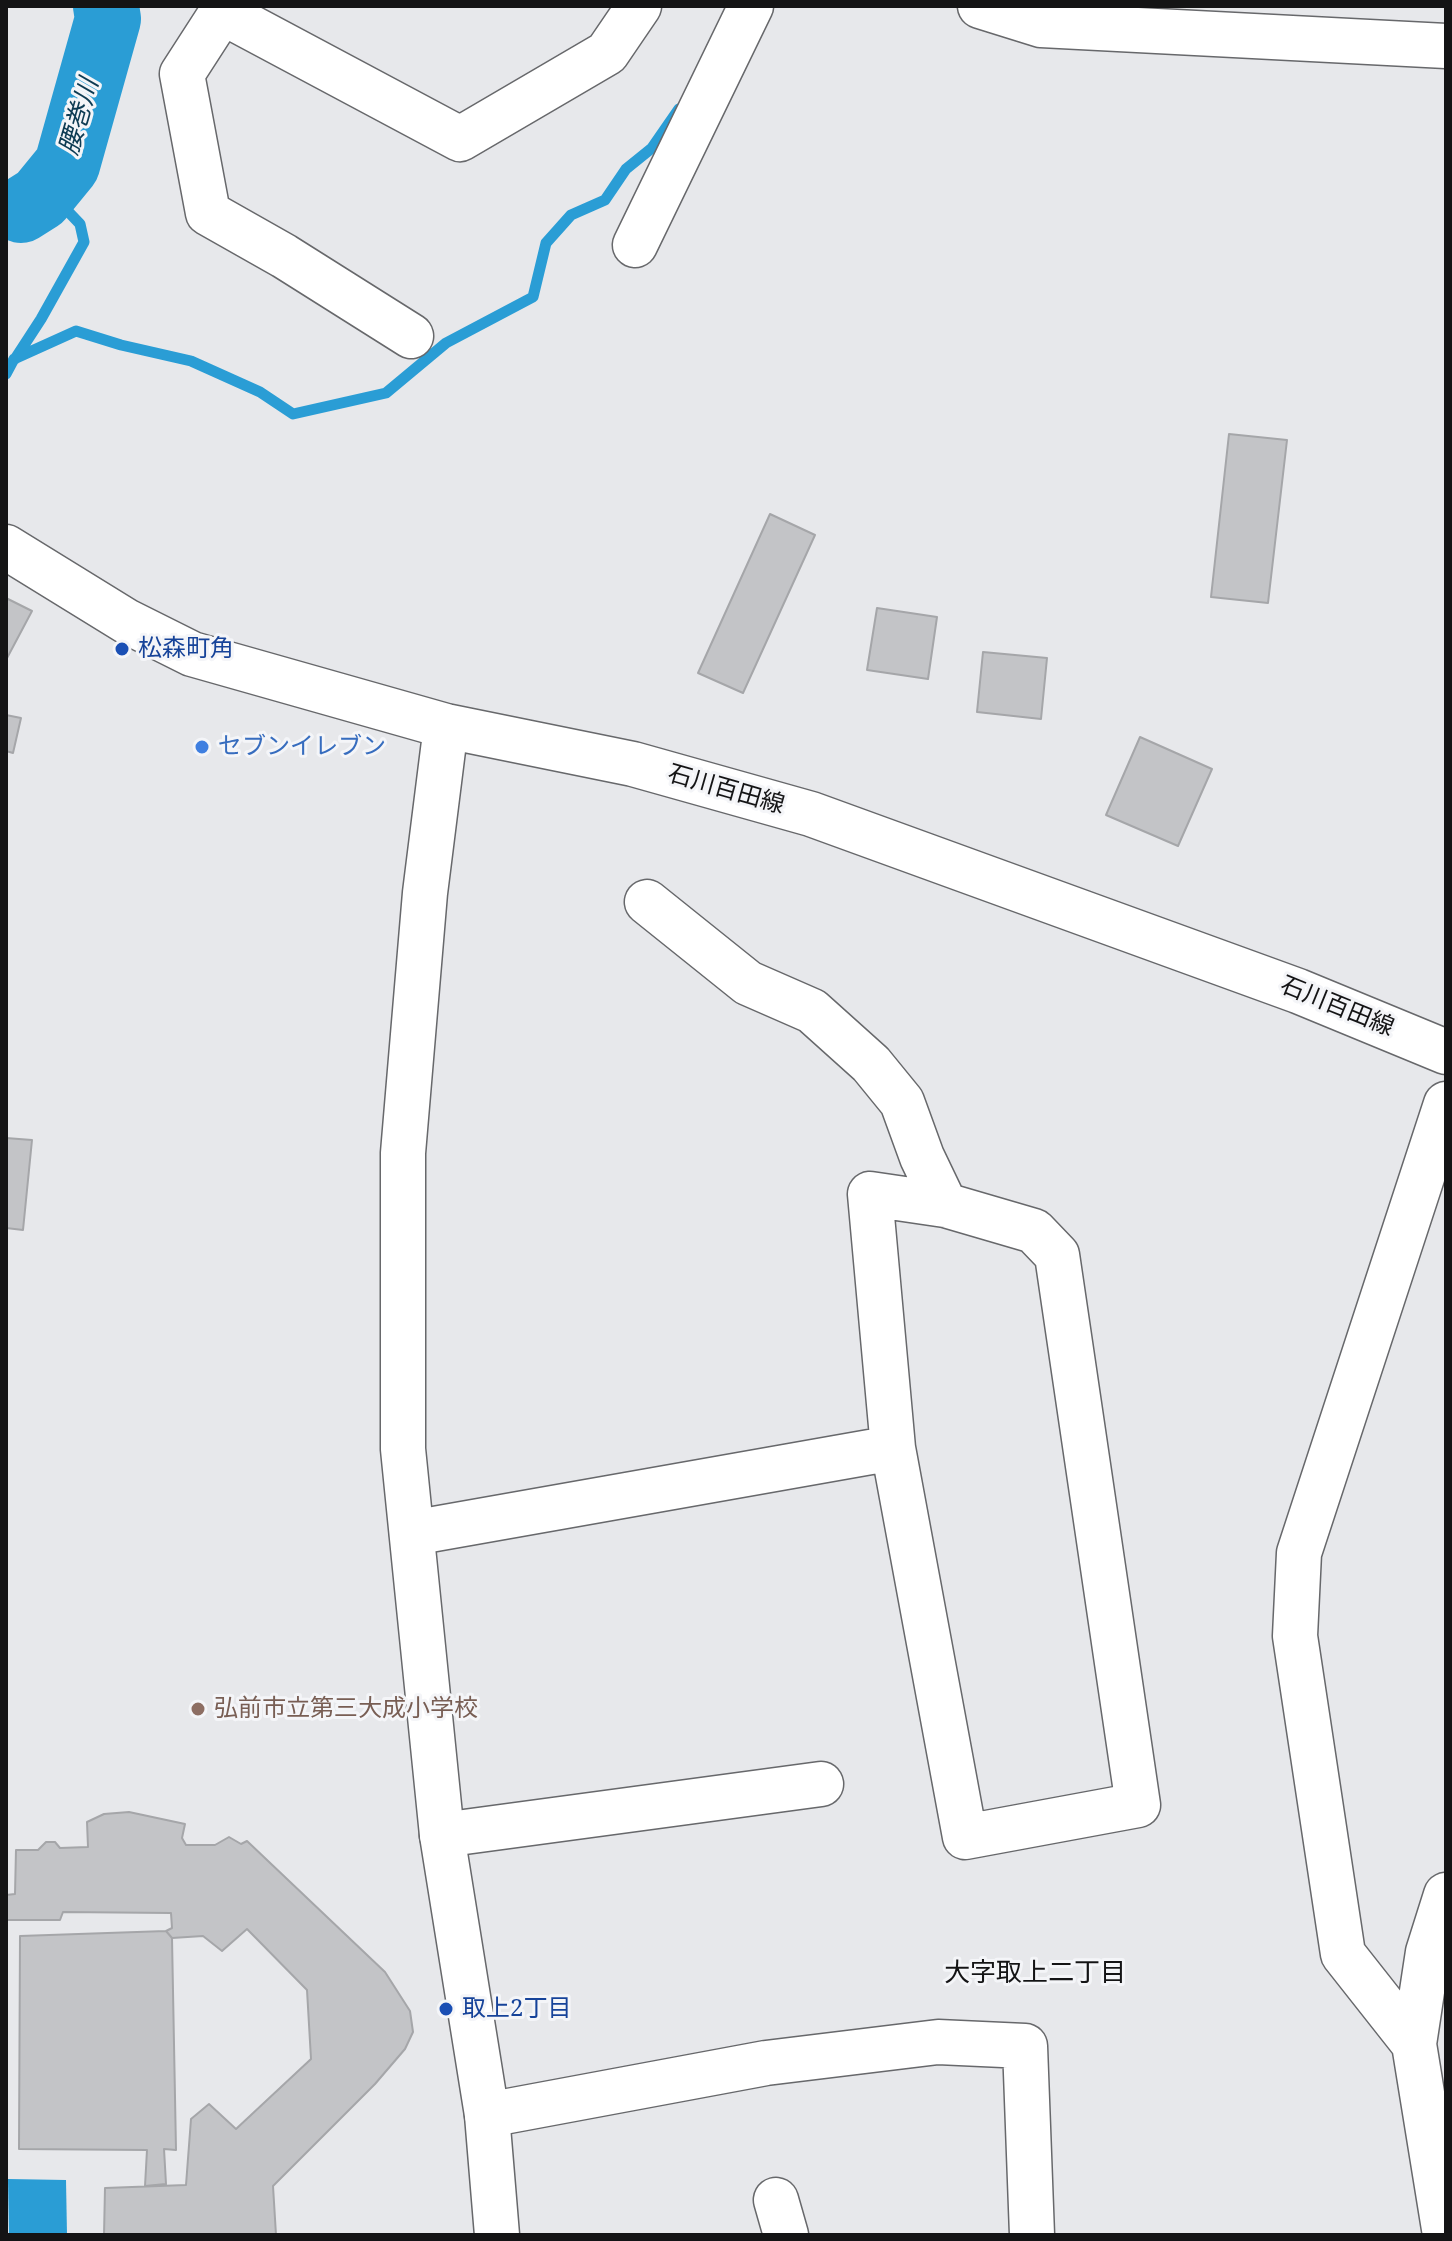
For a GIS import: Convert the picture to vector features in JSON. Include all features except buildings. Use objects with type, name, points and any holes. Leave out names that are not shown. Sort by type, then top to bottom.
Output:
[{"type":"street","points":[[411,336],[284,256],[208,213],[182,74],[223,9],[460,139],[607,53],[639,6]]},
{"type":"street","points":[[635,245],[751,6]]},
{"type":"street","points":[[980,6],[1041,25],[1306,22],[1446,46]]},
{"type":"street","name":"石川百田線","points":[[6,547],[126,621],[192,654],[446,726],[633,764],[811,814],[1298,991],[1446,1052]]},
{"type":"street","points":[[446,726],[425,893],[403,1153],[403,1449],[442,1835],[487,2115],[497,2235]]},
{"type":"street","points":[[647,902],[748,983],[812,1011],[871,1064],[902,1102],[922,1157],[945,1205]]},
{"type":"street","points":[[1414,2044],[1343,1954],[1295,1636],[1299,1553],[1446,1104]]},
{"type":"street","points":[[870,1194],[945,1205],[1034,1231],[1057,1255],[1138,1805],[965,1837],[893,1448],[870,1194]]},
{"type":"street","points":[[412,1533],[893,1448]]},
{"type":"street","points":[[442,1835],[821,1784]]},
{"type":"street","points":[[1445,2235],[1414,2044],[1428,1952],[1446,1895]]},
{"type":"street","points":[[487,2115],[766,2063],[938,2042],[1025,2046],[1032,2235]]},
{"type":"water","points":[[8,2179],[66,2180],[67,2235],[9,2235]]},
{"type":"waterway","name":"腰巻川","points":[[21,210],[40,198],[67,165],[108,19],[106,6]]},
{"type":"waterway","points":[[6,374],[14,359],[76,331],[191,361],[260,392],[293,414],[386,393],[446,343],[533,297],[546,243],[571,215],[605,200],[626,169],[652,148],[679,109]]},
{"type":"waterway","points":[[15,359],[84,242],[80,224],[60,203],[54,184]]},
{"type":"place","name":"松森町角","points":[[122,649]]},
{"type":"place","name":"セブンイレブン","points":[[202,747]]},
{"type":"place","name":"弘前市立第三大成小学校","points":[[198,1709]]},
{"type":"place","name":"取上2丁目","points":[[446,2009]]},
{"type":"district","name":"大字取上二丁目","points":[[1035,1974]]}]
